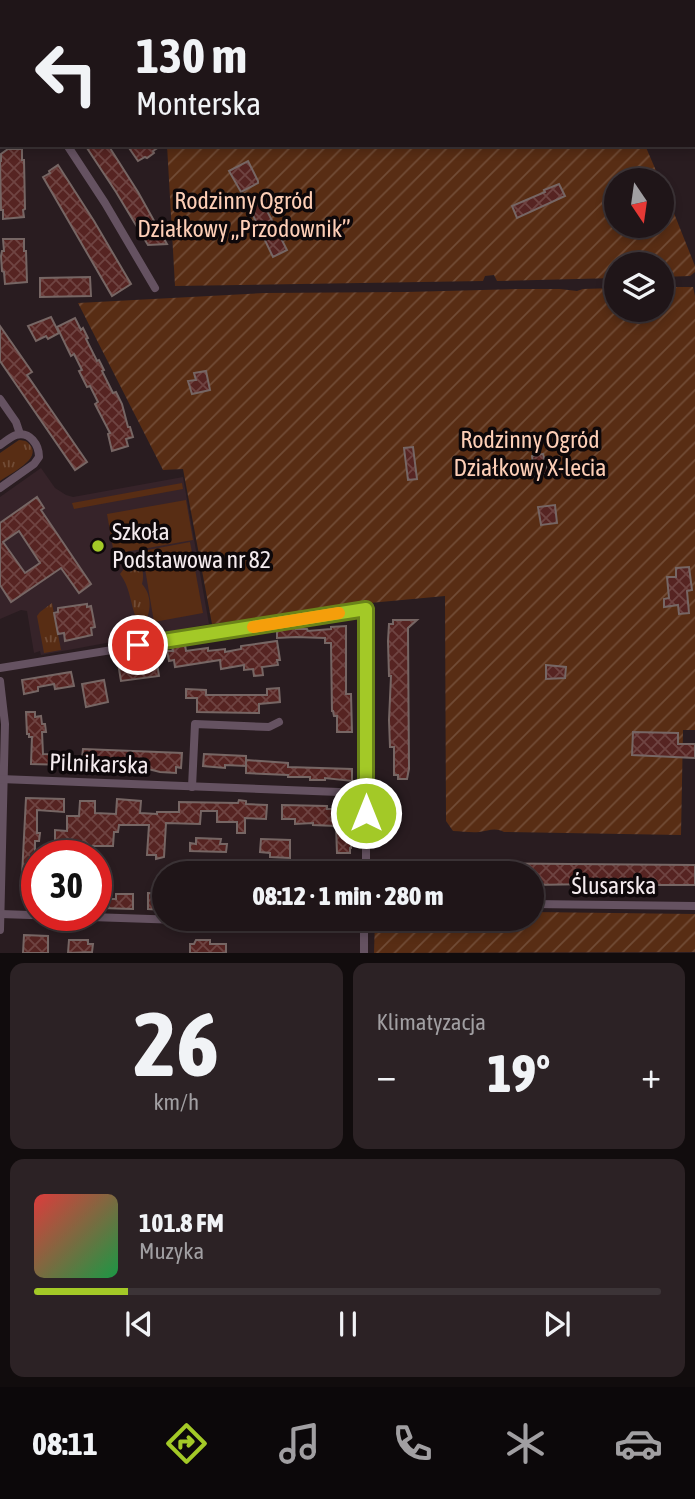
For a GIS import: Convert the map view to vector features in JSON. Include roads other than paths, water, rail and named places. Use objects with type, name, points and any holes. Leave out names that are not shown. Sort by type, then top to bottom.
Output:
[{"type":"street","points":[[68,147],[155,288]]},
{"type":"street","points":[[0,399],[16,422],[20,434]]},
{"type":"street","points":[[0,445],[20,434],[33,439],[39,449],[39,457],[34,464],[0,488]]},
{"type":"street","points":[[0,668],[366,609],[366,861]]},
{"type":"street","points":[[0,681],[5,724],[0,929]]},
{"type":"street","points":[[192,787],[195,724],[269,727],[279,722]]},
{"type":"street","name":"Pilnikarska","points":[[2,780],[365,793]]},
{"type":"street","name":"Ślusarska","points":[[544,905],[695,906]]},
{"type":"street","points":[[0,914],[152,917]]},
{"type":"street","points":[[364,953],[365,931]]},
{"type":"place","name":"Szkoła Podstawowa nr 82","points":[[98,546]]},
{"type":"park label","name":"Rodzinny Ogród Działkowy „Przodownik”","points":[[244,215]]},
{"type":"park label","name":"Rodzinny Ogród Działkowy X-lecia","points":[[530,454]]}]
